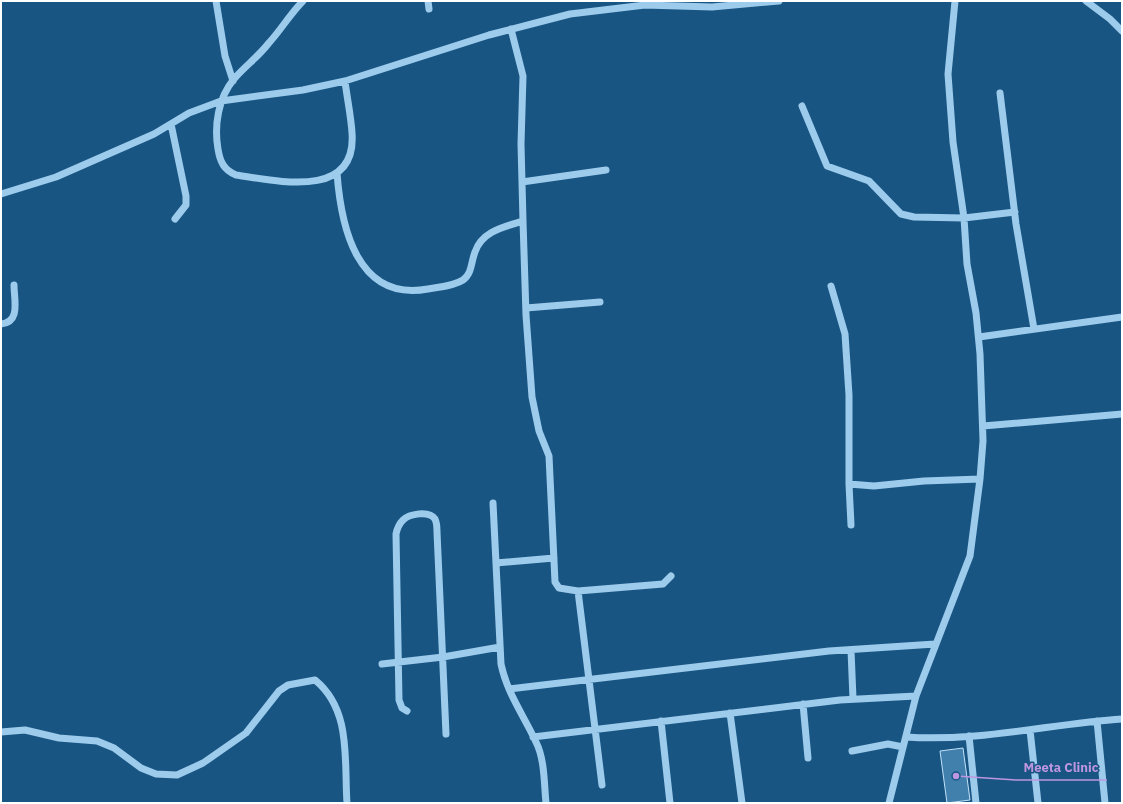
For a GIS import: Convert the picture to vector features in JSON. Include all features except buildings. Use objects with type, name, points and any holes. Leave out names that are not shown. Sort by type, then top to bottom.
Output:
[{"type":"street","points":[[216,1],[225,56],[232,81]]},
{"type":"street","points":[[303,1],[268,44],[232,81],[221,101],[217,121],[216,139],[219,154],[228,172],[242,176],[307,183],[323,180],[337,173],[346,165],[350,154],[353,134],[345,81]]},
{"type":"street","points":[[428,1],[429,9]]},
{"type":"street","points":[[1,194],[56,177],[154,134],[189,113],[221,101],[303,90],[345,81],[511,29],[570,14],[645,5],[779,1]]},
{"type":"street","points":[[889,803],[916,696],[970,556],[980,479],[983,426],[979,337],[967,264],[964,218],[953,142],[948,74],[955,1]]},
{"type":"street","points":[[1086,1],[1119,25],[1122,31]]},
{"type":"street","points":[[511,29],[523,76],[522,182],[526,308],[535,415],[549,456],[555,582],[559,588],[578,590],[663,584],[671,576]]},
{"type":"street","points":[[1000,93],[1014,212],[1034,329]]},
{"type":"street","points":[[802,106],[827,166],[869,181],[901,214],[914,217],[964,218],[1014,212]]},
{"type":"street","points":[[171,124],[186,196],[186,205],[175,219]]},
{"type":"street","points":[[522,182],[606,170]]},
{"type":"street","points":[[337,173],[339,195],[347,237],[356,256],[370,273],[381,282],[402,289],[423,290],[455,284],[463,280],[468,276],[480,242],[498,228],[523,221]]},
{"type":"street","points":[[1,324],[10,322],[15,314],[14,285]]},
{"type":"street","points":[[831,286],[845,334],[849,394],[849,484],[851,525]]},
{"type":"street","points":[[526,308],[600,302]]},
{"type":"street","points":[[979,337],[1122,317]]},
{"type":"street","points":[[983,426],[1122,414]]},
{"type":"street","points":[[849,484],[874,486],[924,481],[980,479]]},
{"type":"street","points":[[493,503],[500,647],[503,671],[509,689],[540,754],[546,803]]},
{"type":"street","points":[[407,712],[402,708],[399,700],[396,534],[402,520],[410,515],[425,514],[432,516],[436,520],[446,734]]},
{"type":"street","points":[[496,563],[554,558]]},
{"type":"street","points":[[578,590],[602,785]]},
{"type":"street","points":[[509,689],[851,650],[935,644]]},
{"type":"street","points":[[382,664],[443,657],[500,647]]},
{"type":"street","points":[[851,650],[853,699]]},
{"type":"street","points":[[1,732],[25,730],[59,738],[97,741],[114,748],[146,770],[166,776],[177,775],[203,763],[246,733],[279,691],[288,685],[316,680],[322,685],[341,717],[344,731],[347,803]]},
{"type":"street","points":[[533,737],[803,704],[853,699],[916,696]]},
{"type":"street","points":[[803,704],[808,758]]},
{"type":"street","points":[[730,713],[742,803]]},
{"type":"street","points":[[906,737],[932,739],[969,736],[1122,719]]},
{"type":"street","points":[[661,721],[670,803]]},
{"type":"street","points":[[1097,721],[1105,803]]},
{"type":"street","points":[[1030,730],[1038,803]]},
{"type":"street","points":[[969,736],[976,803]]},
{"type":"street","points":[[852,750],[888,744],[903,747]]},
{"type":"place","name":"Meeta Clinic","points":[[956,776]]}]
